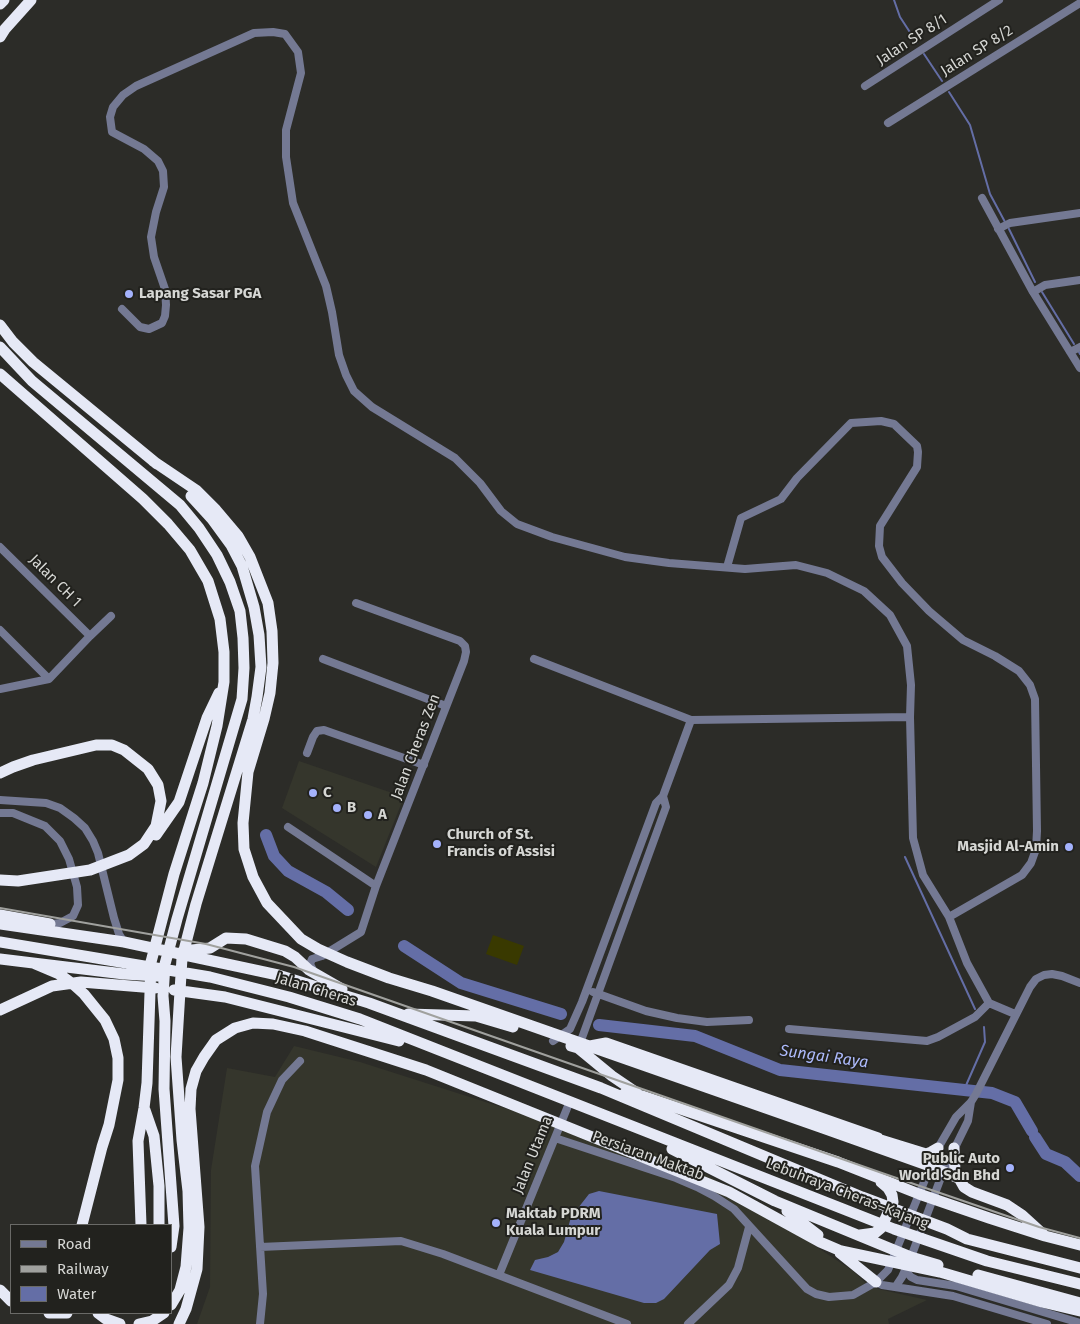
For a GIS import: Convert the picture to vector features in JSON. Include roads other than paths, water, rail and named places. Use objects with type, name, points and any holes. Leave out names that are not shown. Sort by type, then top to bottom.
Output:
[{"type":"highway","points":[[0,4],[4,0]]},
{"type":"highway","points":[[0,37],[31,0]]},
{"type":"highway","points":[[0,325],[13,342],[33,362],[153,461],[194,498],[231,545],[242,566],[254,606],[259,634],[261,667],[252,719],[196,904],[182,958],[176,1057],[188,1191],[189,1228],[186,1267],[180,1290],[172,1303]]},
{"type":"highway","points":[[0,347],[32,381],[180,505],[217,555],[230,582],[240,611],[244,668],[242,699],[177,919],[166,964],[163,996],[164,1089],[174,1226],[172,1240]]},
{"type":"highway","points":[[0,374],[143,499],[168,524],[190,550],[208,581],[220,619],[224,652],[224,682],[217,726],[203,783],[174,874],[151,962],[147,1083],[138,1141],[141,1224]]},
{"type":"highway","points":[[153,461],[196,490],[238,536],[250,557],[268,603],[274,663],[264,719],[248,772],[243,814],[244,849],[253,877],[267,903],[302,939],[318,949],[364,968],[823,1128],[930,1166],[958,1178]]},
{"type":"highway","points":[[0,879],[22,886],[32,886],[83,877],[111,869],[146,848],[179,802],[207,718],[224,682]]},
{"type":"highway","points":[[0,773],[13,766],[33,760],[96,745],[112,744],[124,750],[148,769],[158,785],[161,801],[156,826],[144,844],[129,855],[84,871],[18,881],[0,879]]},
{"type":"highway","points":[[0,914],[73,927],[95,937]]},
{"type":"highway","name":"Jalan Cheras","points":[[0,924],[124,942],[278,975],[401,1014],[602,1088]]},
{"type":"highway","points":[[169,952],[210,948],[226,938],[246,939],[285,951],[315,974],[369,1003]]},
{"type":"highway","name":"Jalan Cheras","points":[[0,942],[210,977],[278,993],[360,1019],[609,1117]]},
{"type":"highway","points":[[0,959],[124,974],[210,977]]},
{"type":"highway","points":[[33,963],[59,974],[74,985],[105,1020],[114,1039],[118,1058],[118,1080],[114,1103],[82,1224]]},
{"type":"highway","points":[[0,1010],[52,986],[82,982],[114,984],[225,997],[363,1033],[430,1048]]},
{"type":"highway","points":[[401,1014],[458,1014],[476,1016],[578,1048],[612,1076],[642,1096]]},
{"type":"highway","points":[[178,1324],[186,1309],[197,1269],[199,1227],[190,1109],[191,1089],[196,1072],[204,1056],[216,1040],[235,1028],[253,1023],[273,1024],[305,1031],[426,1070],[729,1192],[820,1242],[841,1251],[940,1272],[1042,1302],[1080,1311]]},
{"type":"highway","points":[[578,1048],[606,1043],[926,1154],[938,1148]]},
{"type":"highway","points":[[602,1088],[642,1096],[838,1162],[918,1194],[1045,1236],[1080,1245]]},
{"type":"highway","name":"Lebuhraya Cheras–Kajang","points":[[602,1088],[862,1197],[948,1229]]},
{"type":"highway","points":[[144,1108],[154,1136],[159,1186],[159,1224]]},
{"type":"highway","points":[[609,1117],[775,1201],[855,1235],[911,1257],[1080,1303]]},
{"type":"highway","name":"Lebuhraya Cheras–Kajang","points":[[609,1117],[856,1214],[988,1261],[1080,1284]]},
{"type":"highway","points":[[823,1128],[878,1138]]},
{"type":"highway","points":[[954,1148],[955,1171],[964,1187],[972,1192],[1007,1205],[1022,1215],[1045,1236]]},
{"type":"highway","points":[[855,1235],[875,1233],[881,1228],[893,1202],[888,1188],[876,1178]]},
{"type":"highway","points":[[775,1201],[876,1282]]},
{"type":"highway","points":[[948,1229],[968,1232],[1080,1260]]},
{"type":"highway","points":[[948,1229],[967,1239],[1080,1268]]},
{"type":"highway","points":[[0,1290],[10,1299]]},
{"type":"highway","points":[[100,1314],[118,1324]]},
{"type":"highway","points":[[139,1324],[152,1321],[162,1314]]},
{"type":"street","name":"Jalan SP 8/1","points":[[865,86],[999,0]]},
{"type":"street","name":"Jalan SP 8/2","points":[[888,123],[1080,3]]},
{"type":"street","points":[[122,309],[140,326],[149,329],[162,323],[165,316],[164,289],[154,257],[151,237],[164,187],[163,171],[158,160],[112,132],[110,117],[113,107],[123,95],[136,86],[254,33],[273,32],[285,34],[298,52],[301,73],[286,130],[286,157],[293,203],[326,286],[338,355],[354,391],[372,407],[455,458],[480,483],[501,511],[516,524],[552,537],[625,557],[745,569],[796,565],[827,573],[864,591],[890,615],[907,646],[911,685],[913,838],[923,876],[949,917],[968,962],[989,1003],[1015,1014]]},
{"type":"street","points":[[982,198],[1033,292],[1080,368]]},
{"type":"street","points":[[998,229],[1010,223],[1080,213]]},
{"type":"street","points":[[1033,292],[1045,285],[1080,280]]},
{"type":"street","points":[[1070,352],[1080,347]]},
{"type":"street","points":[[727,567],[741,518],[781,499],[797,478],[851,423],[881,421],[894,424],[917,446],[918,467],[880,526],[878,546],[882,557],[929,611],[963,640],[1019,671],[1030,684],[1035,699],[1036,849],[1022,876],[949,917]]},
{"type":"street","name":"Jalan CH 1","points":[[0,547],[90,636]]},
{"type":"street","name":"Jalan Cheras Zen","points":[[322,956],[361,932],[376,886],[464,661],[465,646],[460,641],[356,604]]},
{"type":"street","points":[[0,689],[49,679],[111,616]]},
{"type":"street","points":[[0,630],[49,679]]},
{"type":"street","points":[[323,659],[446,706]]},
{"type":"street","points":[[534,659],[691,720],[910,717]]},
{"type":"street","points":[[553,1041],[570,1029],[587,990],[656,803],[663,796],[691,720]]},
{"type":"street","points":[[307,753],[317,731],[324,730],[424,765]]},
{"type":"street","points":[[578,1048],[666,807],[663,796]]},
{"type":"street","points":[[0,800],[46,803],[60,808],[85,828],[98,853],[114,918],[119,934],[124,942]]},
{"type":"street","points":[[0,813],[12,813],[45,826],[60,841],[69,859],[77,886],[78,905],[73,916],[60,923],[52,924]]},
{"type":"street","points":[[288,826],[376,886]]},
{"type":"street","points":[[285,951],[303,958],[322,956]]},
{"type":"street","points":[[315,974],[310,964],[316,957],[322,956]]},
{"type":"street","points":[[1047,1324],[953,1296],[882,1285],[876,1282],[888,1270],[938,1148],[956,1117],[976,1094],[1030,987],[1036,979],[1052,974],[1080,983]]},
{"type":"street","points":[[587,990],[646,1011],[676,1018],[707,1022],[749,1020]]},
{"type":"street","points":[[789,1029],[927,1041],[975,1017],[989,1003]]},
{"type":"street","points":[[260,1324],[263,1294],[255,1166],[267,1112],[282,1080],[300,1061]]},
{"type":"street","name":"Jalan Utama","points":[[499,1275],[570,1102]]},
{"type":"street","points":[[896,1286],[911,1257],[943,1172],[968,1122],[971,1102]]},
{"type":"street","name":"Persiaran Maktab","points":[[555,1138],[676,1178],[697,1187],[734,1209],[800,1282],[816,1294],[829,1297],[853,1294],[876,1282]]},
{"type":"street","points":[[688,1324],[729,1285],[738,1268],[749,1227]]},
{"type":"street","points":[[260,1247],[401,1241],[499,1275],[626,1324]]},
{"type":"street","points":[[905,1270],[911,1277],[917,1280],[956,1286],[1080,1323]]},
{"type":"water","points":[[599,1191],[717,1214],[720,1244],[710,1250],[664,1299],[656,1303],[644,1303],[530,1270],[535,1260],[558,1252],[564,1242],[571,1217],[589,1194]]},
{"type":"waterway","points":[[894,0],[900,17],[917,43]]},
{"type":"waterway","points":[[924,54],[942,81]]},
{"type":"waterway","points":[[949,92],[970,125],[990,194],[1005,222]]},
{"type":"waterway","points":[[1009,229],[1035,282]]},
{"type":"waterway","points":[[1042,292],[1074,344]]},
{"type":"waterway","name":"Sungai Raya","points":[[266,835],[274,856],[288,871],[326,892],[348,910]]},
{"type":"waterway","points":[[905,857],[975,1009]]},
{"type":"waterway","name":"Sungai Raya","points":[[404,946],[461,983],[561,1014]]},
{"type":"waterway","name":"Sungai Raya","points":[[599,1025],[695,1036],[780,1070],[992,1093],[1015,1102],[1032,1131]]},
{"type":"waterway","points":[[964,1090],[985,1042],[984,1027]]},
{"type":"waterway","name":"Sungai Raya","points":[[1035,1137],[1046,1154],[1065,1162],[1080,1176]]},
{"type":"railway","points":[[0,908],[206,944],[294,967],[882,1173],[1039,1227],[1080,1238]]},
{"type":"place","name":"Lapang Sasar PGA","points":[[129,294]]},
{"type":"place","name":"C","points":[[313,793]]},
{"type":"place","name":"B","points":[[337,808]]},
{"type":"place","name":"A","points":[[368,815]]},
{"type":"place","name":"Church of St. Francis of Assisi","points":[[437,844]]},
{"type":"place","name":"Masjid Al-Amin","points":[[1069,847]]},
{"type":"place","name":"Public Auto World Sdn Bhd","points":[[1010,1168]]},
{"type":"place","name":"Maktab PDRM Kuala Lumpur","points":[[496,1223]]}]
